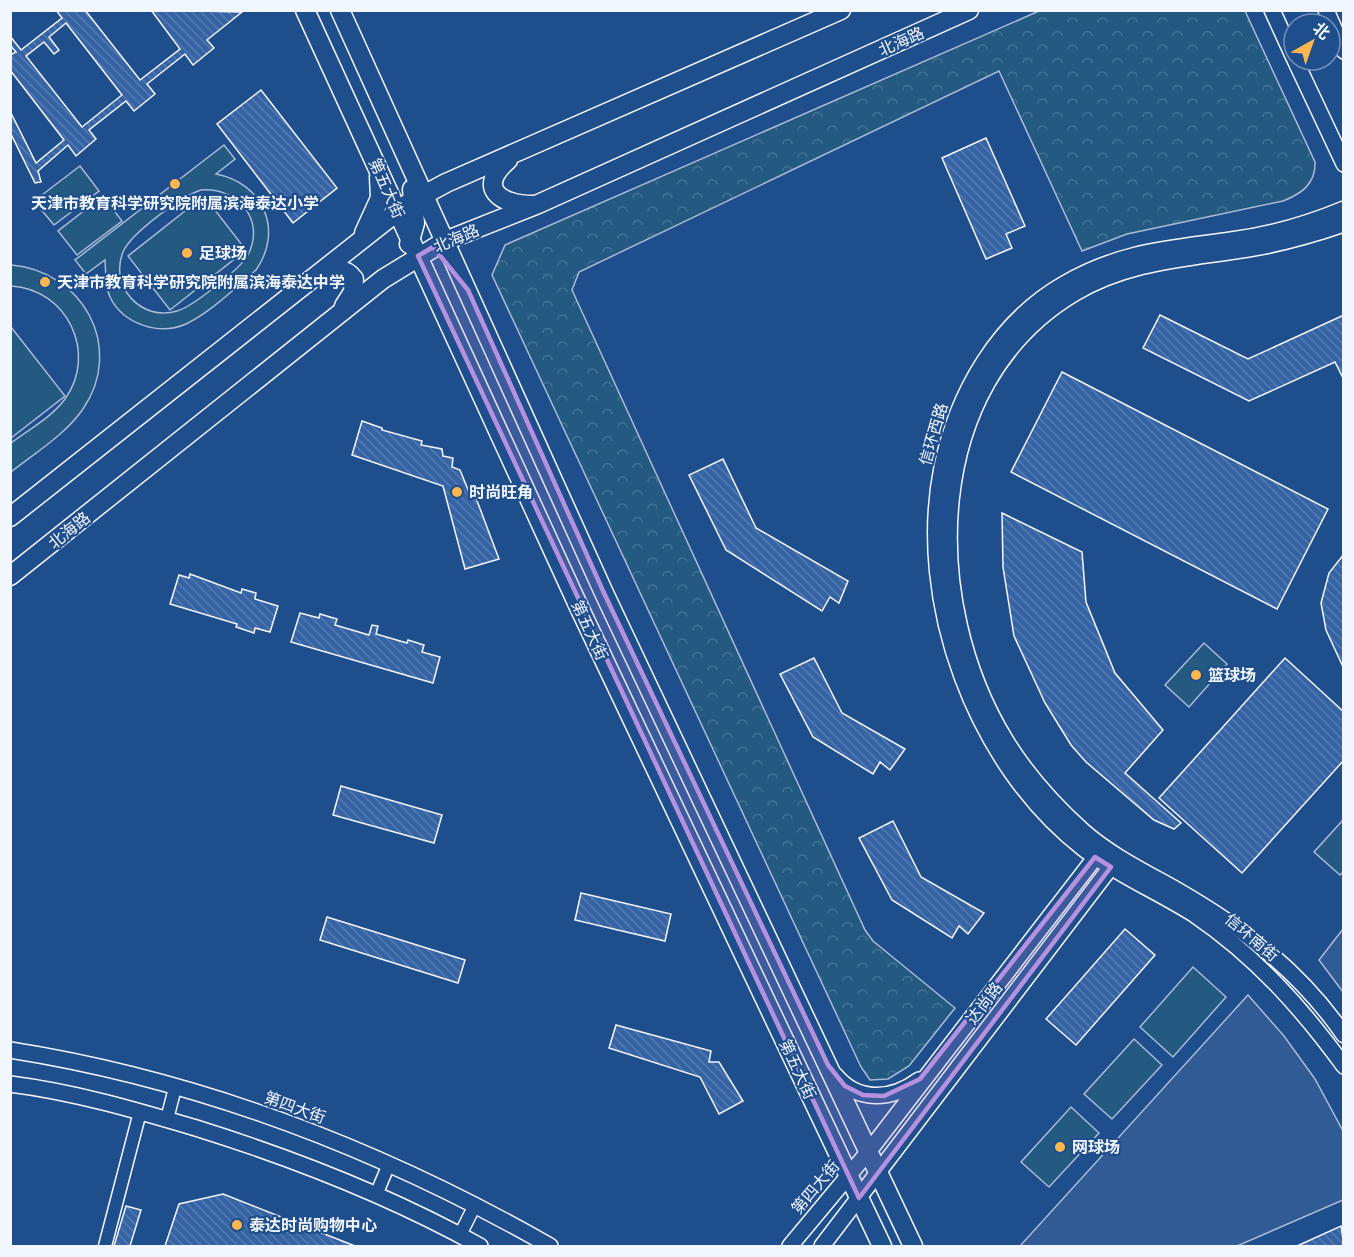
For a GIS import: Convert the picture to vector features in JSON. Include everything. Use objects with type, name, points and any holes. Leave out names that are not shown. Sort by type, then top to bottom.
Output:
[{"type":"main road","name":"第五大街","points":[[305,10],[375,161],[411,204],[437,223],[421,241]]},
{"type":"main road","name":"第五大街","points":[[340,10],[404,149],[411,204],[440,305],[578,605],[882,1246]]},
{"type":"main road","points":[[10,517],[356,243],[411,204],[473,172],[841,10]]},
{"type":"main road","name":"北海路","points":[[10,576],[382,279],[421,241],[496,221],[536,205],[969,10]]},
{"type":"main road","points":[[404,149],[415,165],[430,175],[448,177],[473,172]]},
{"type":"main road","points":[[514,155],[498,170],[492,180],[494,189],[502,200],[516,205],[536,205]]},
{"type":"main road","points":[[356,243],[367,228],[380,198],[380,183],[375,161]]},
{"type":"main road","points":[[437,223],[469,226],[496,221]]},
{"type":"main road","name":"北海路","points":[[356,243],[384,231],[421,241]]},
{"type":"main road","name":"第五大街","points":[[421,241],[468,290],[604,593],[913,1246]]},
{"type":"main road","points":[[310,280],[333,269],[349,273],[355,285],[337,315]]},
{"type":"main road","points":[[382,279],[400,274],[412,276],[428,288],[440,305]]},
{"type":"street","points":[[1272,10],[1282,32]]},
{"type":"street","points":[[1326,10],[1344,51]]},
{"type":"street","points":[[1300,72],[1344,164]]},
{"type":"street","name":"信环西路","points":[[1115,862],[1045,815],[1016,779],[993,744],[972,702],[956,657],[944,610],[935,548],[940,477],[956,414],[970,385],[998,343],[1021,316],[1063,284],[1110,262],[1146,251],[1256,235],[1306,223],[1344,209]]},
{"type":"street","name":"信环西路","points":[[1099,852],[1025,768],[996,723],[972,667],[957,603],[949,537],[952,485],[960,444],[971,411],[987,382],[1017,340],[1046,312],[1093,283],[1141,265],[1276,244],[1344,224]]},
{"type":"street","name":"达尚路","points":[[869,1151],[1099,852]]},
{"type":"street","name":"达尚路","points":[[879,1172],[1115,862]]},
{"type":"street","name":"信环南街","points":[[1115,862],[1208,909],[1264,946],[1305,986],[1344,1035]]},
{"type":"street","name":"信环南街","points":[[1115,862],[1196,916],[1245,953],[1297,1005],[1344,1066]]},
{"type":"street","name":"第四大街","points":[[10,1050],[42,1055],[175,1088],[269,1116],[389,1164],[475,1205],[550,1246]]},
{"type":"street","points":[[828,1065],[845,1086],[854,1092],[873,1096],[904,1090],[935,1065]]},
{"type":"street","points":[[10,1083],[63,1092],[166,1119],[291,1159],[376,1195],[480,1246]]},
{"type":"street","points":[[166,1119],[175,1088]]},
{"type":"street","points":[[105,1246],[140,1112]]},
{"type":"street","name":"第四大街","points":[[790,1246],[869,1151]]},
{"type":"street","points":[[376,1195],[389,1164]]},
{"type":"street","points":[[822,1246],[879,1172]]},
{"type":"street","points":[[460,1235],[475,1205]]},
{"type":"highlighted area","points":[[433,247],[468,290],[604,593],[828,1065],[845,1086],[863,1095],[884,1096],[920,1079],[1095,857],[1111,867],[859,1198],[418,256]]},
{"type":"green space","points":[[1039,11],[1245,11],[1315,162],[1315,170],[1310,182],[1296,195],[1283,201],[1127,234],[1082,251],[999,71],[579,272],[572,290],[865,930],[873,941],[955,1008],[909,1066],[888,1079],[870,1080],[861,1067],[492,275],[505,245]]},
{"type":"green space","points":[[224,145],[235,159],[216,174],[246,187],[257,198],[268,224],[268,239],[264,255],[256,270],[205,313],[176,327],[154,328],[133,321],[116,306],[108,293],[105,260],[86,274],[75,260]],"holes":[[[201,190],[214,190],[236,200],[251,218],[253,242],[248,255],[226,278],[184,308],[164,313],[140,306],[124,289],[120,277],[123,252],[128,244],[158,216],[182,200]]]},
{"type":"green space","points":[[80,166],[99,191],[54,225],[34,201]]},
{"type":"green space","points":[[103,196],[122,221],[77,255],[58,231]]},
{"type":"green space","name":"足球场","points":[[204,196],[246,250],[170,310],[128,256]]},
{"type":"green space","points":[[11,265],[36,270],[59,281],[76,297],[90,316],[98,338],[100,361],[95,385],[76,418],[49,443],[11,472],[11,443],[60,406],[74,381],[78,362],[77,344],[71,326],[61,311],[48,298],[31,290],[11,286]]},
{"type":"green space","points":[[11,327],[65,396],[11,438]]},
{"type":"green space","name":"篮球场","points":[[1204,643],[1227,664],[1189,707],[1165,685]]},
{"type":"green space","points":[[1343,820],[1343,872],[1340,875],[1314,852]]},
{"type":"green space","points":[[1193,967],[1226,997],[1173,1057],[1140,1027]]},
{"type":"green space","name":"网球场","points":[[1134,1039],[1162,1065],[1112,1119],[1084,1094]]},
{"type":"green space","name":"网球场","points":[[1071,1107],[1099,1133],[1049,1187],[1021,1162]]},
{"type":"shaded area","points":[[1343,929],[1344,992],[1319,960]]},
{"type":"shaded area","points":[[1248,995],[1284,1036],[1315,1079],[1343,1131],[1343,1200],[1237,1246],[1020,1246]]},
{"type":"building","points":[[56,10],[85,10],[140,80],[180,49],[151,10],[242,12],[207,40],[214,48],[193,65],[185,54],[147,84],[155,94],[134,111],[126,101],[89,130],[96,139],[76,156],[68,145],[38,171],[41,182],[35,183],[10,132],[10,111],[36,163],[64,140],[10,70],[10,55],[16,52],[10,45],[10,36],[21,50],[62,18]],"holes":[[[66,23],[122,95],[82,127],[26,56],[44,42],[54,54],[59,50],[49,37]]]},
{"type":"building","points":[[261,90],[337,188],[293,223],[217,124]]},
{"type":"building","points":[[986,138],[1025,226],[1006,234],[1012,248],[986,259],[942,158]]},
{"type":"building","points":[[1160,315],[1248,359],[1344,315],[1344,380],[1335,362],[1249,401],[1143,348]]},
{"type":"building","points":[[1062,372],[1328,509],[1277,609],[1011,472]]},
{"type":"building","name":"时尚旺角","points":[[362,421],[382,428],[382,430],[422,441],[421,445],[442,449],[443,456],[453,458],[452,467],[460,470],[471,497],[476,498],[499,559],[465,569],[443,486],[352,455]]},
{"type":"building","points":[[723,459],[756,528],[848,581],[839,603],[830,597],[822,611],[726,550],[689,475]]},
{"type":"building","points":[[1002,513],[1082,552],[1086,602],[1115,673],[1163,730],[1125,773],[1181,823],[1174,829],[1154,820],[1086,762],[1071,745],[1045,703],[1014,636],[1003,567]]},
{"type":"building","points":[[1344,554],[1344,669],[1326,630],[1321,603],[1329,573]]},
{"type":"building","points":[[190,574],[241,593],[242,589],[256,593],[255,599],[278,606],[270,632],[255,628],[254,633],[236,627],[237,624],[170,604],[179,575],[189,578]]},
{"type":"building","points":[[300,613],[319,618],[320,614],[337,619],[335,625],[369,635],[372,625],[378,626],[376,634],[407,643],[408,640],[424,645],[422,652],[440,657],[433,683],[291,642]]},
{"type":"building","points":[[814,658],[842,713],[905,749],[890,770],[880,762],[873,774],[813,737],[780,674]]},
{"type":"building","points":[[1285,658],[1344,712],[1344,760],[1242,873],[1159,798]]},
{"type":"building","points":[[341,786],[442,815],[434,843],[333,815]]},
{"type":"building","points":[[893,821],[921,877],[984,913],[968,934],[959,926],[952,938],[892,900],[859,838]]},
{"type":"building","points":[[581,893],[671,914],[665,941],[575,920]]},
{"type":"building","points":[[327,917],[465,960],[458,983],[320,940]]},
{"type":"building","points":[[1125,929],[1155,955],[1076,1045],[1046,1019]]},
{"type":"building","points":[[616,1025],[711,1051],[709,1062],[719,1062],[743,1101],[719,1114],[700,1077],[609,1048]]},
{"type":"building","name":"泰达时尚购物中心","points":[[223,1194],[355,1246],[165,1246],[179,1204]]},
{"type":"building","points":[[126,1206],[141,1210],[130,1246],[114,1246]]},
{"type":"building","points":[[1341,1226],[1344,1246],[1297,1246]]},
{"type":"place","name":"天津市教育科学研究院附属滨海泰达小学","points":[[175,184]]},
{"type":"place","name":"足球场","points":[[187,253]]},
{"type":"place","name":"天津市教育科学研究院附属滨海泰达中学","points":[[45,282]]},
{"type":"place","name":"时尚旺角","points":[[457,492]]},
{"type":"place","name":"篮球场","points":[[1196,675]]},
{"type":"place","name":"网球场","points":[[1060,1147]]},
{"type":"place","name":"泰达时尚购物中心","points":[[237,1225]]}]
